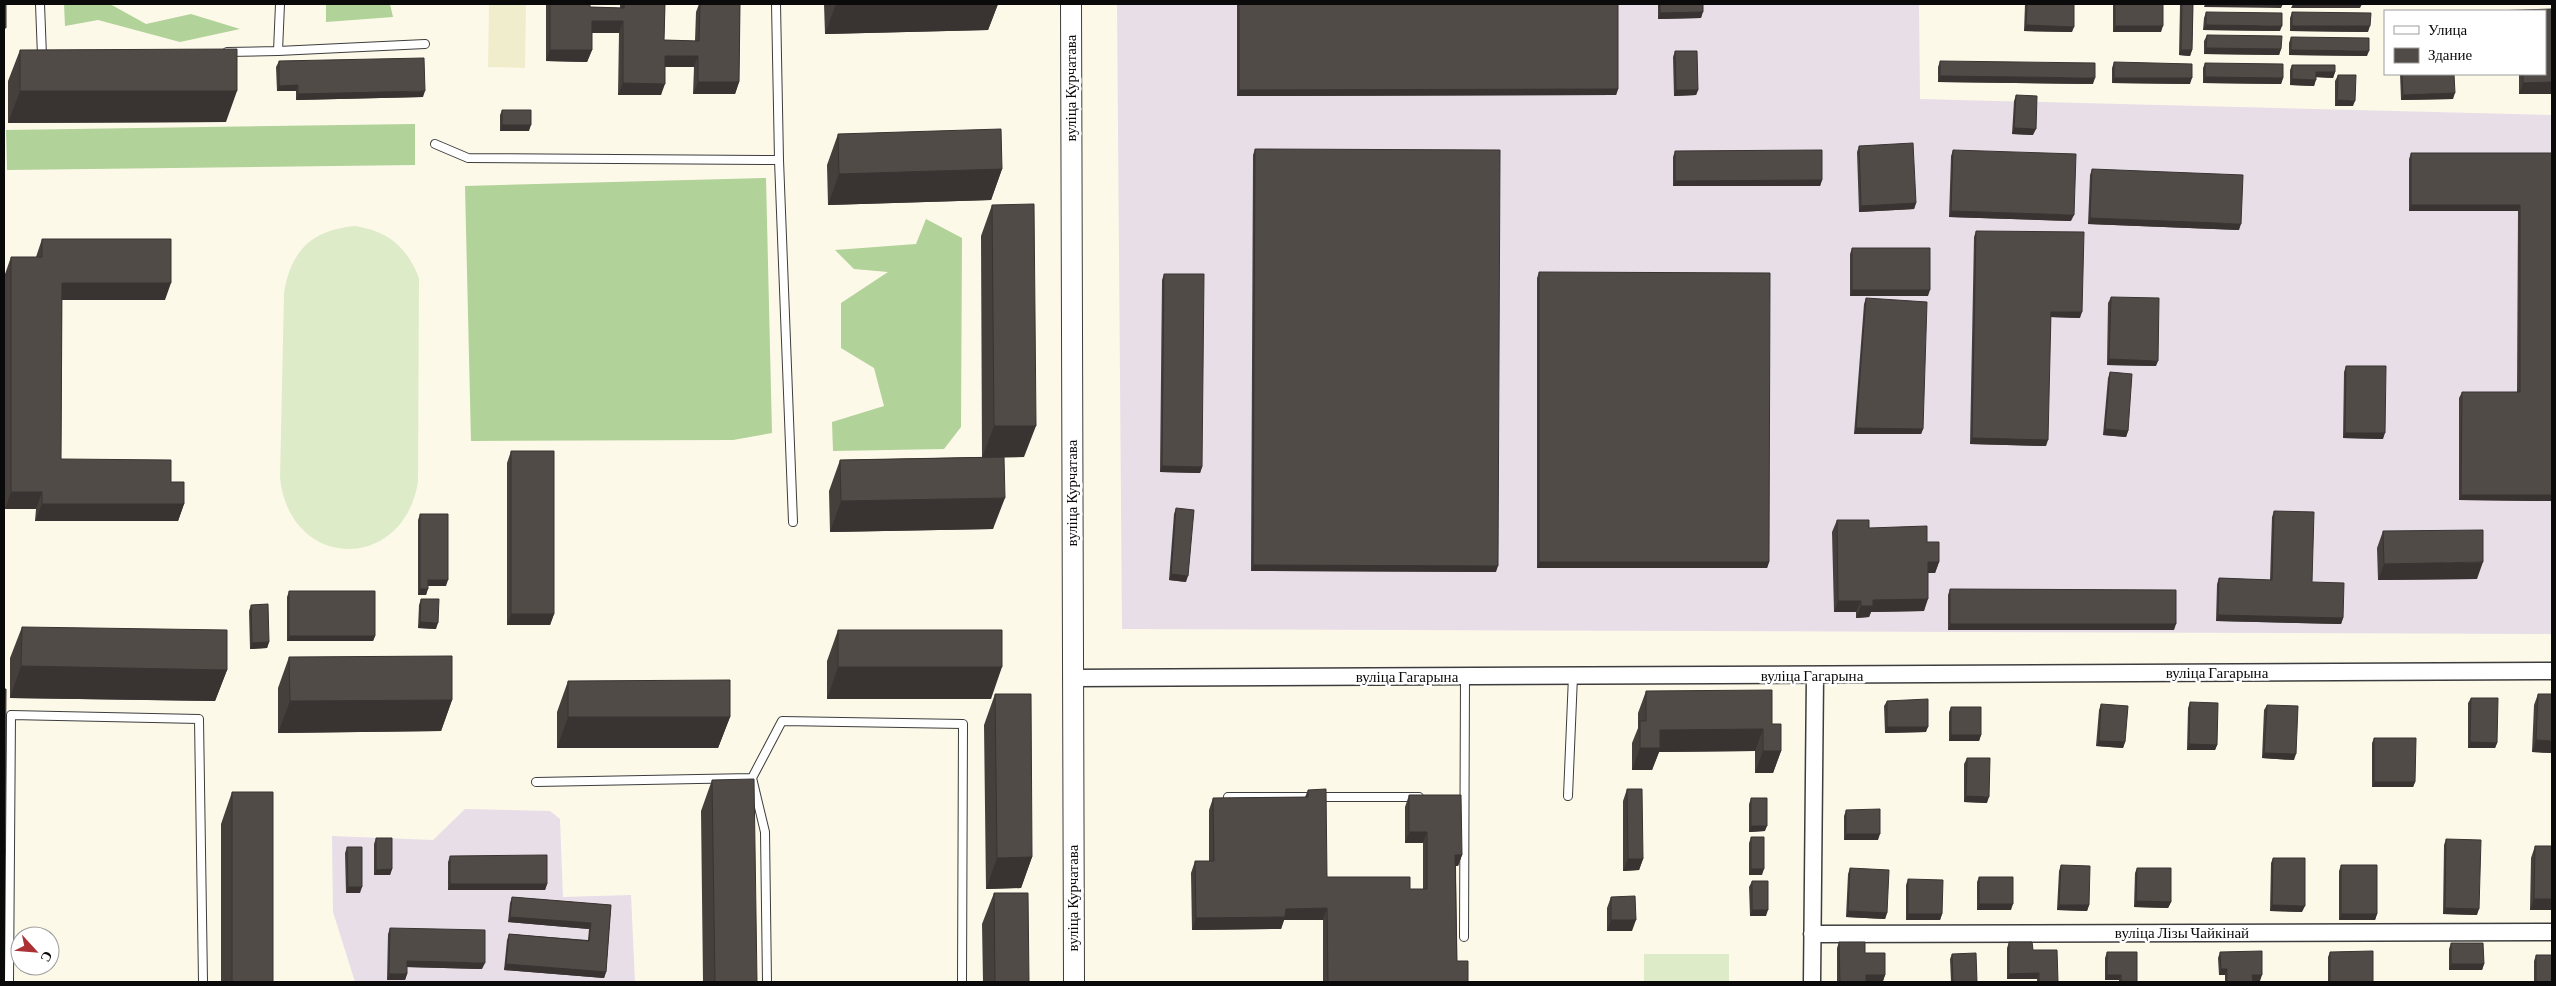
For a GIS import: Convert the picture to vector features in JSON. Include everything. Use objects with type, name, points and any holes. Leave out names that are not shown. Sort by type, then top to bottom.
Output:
[{"type":"street","name":"вуліца Курчатава","points":[[1071,4],[1074,982]]},
{"type":"street","name":"вуліца Гагарына","points":[[1072,678],[1814,676],[2552,671]]},
{"type":"street","points":[[1812,982],[1814,676]]},
{"type":"street","name":"вуліца Лізы Чайкінай","points":[[1812,934],[2552,932]]},
{"type":"lane","points":[[40,4],[42,56],[52,56]]},
{"type":"lane","points":[[278,51],[280,4]]},
{"type":"lane","points":[[776,4],[779,160],[793,522]]},
{"type":"lane","points":[[219,52],[425,44]]},
{"type":"lane","points":[[435,144],[468,158],[779,160]]},
{"type":"lane","points":[[1568,796],[1573,676]]},
{"type":"lane","points":[[1464,937],[1465,677]]},
{"type":"lane","points":[[10,982],[11,715],[199,720],[203,982]]},
{"type":"lane","points":[[767,982],[765,832],[752,778],[782,721],[963,724],[962,982]]},
{"type":"lane","points":[[536,782],[752,778]]},
{"type":"lane","points":[[1228,797],[1425,797]]},
{"type":"lane","points":[[1454,798],[1464,798]]},
{"type":"shaded area","points":[[489,4],[526,4],[525,68],[488,67]]},
{"type":"shaded area","points":[[1117,4],[1919,4],[1920,99],[2552,115],[2552,634],[1122,629]]},
{"type":"shaded area","points":[[465,809],[550,811],[560,819],[563,897],[631,895],[635,982],[355,982],[333,912],[332,836],[433,840]]},
{"type":"green space","points":[[64,4],[110,4],[146,24],[191,14],[240,29],[180,42],[98,20],[65,26]]},
{"type":"green space","points":[[326,4],[390,4],[393,17],[326,22]]},
{"type":"green space","points":[[415,124],[415,165],[7,170],[6,130]]},
{"type":"green space","points":[[766,178],[772,433],[733,440],[471,441],[465,186]]},
{"type":"green space","points":[[926,219],[962,238],[961,427],[944,449],[833,451],[832,422],[884,406],[874,368],[841,348],[841,303],[888,272],[854,269],[835,250],[916,244]]},
{"type":"green space","points":[[355,226],[367,228],[387,236],[395,242],[409,258],[419,278],[418,482],[408,512],[392,533],[370,545],[347,549],[324,544],[304,531],[288,509],[280,478],[284,293],[292,265],[306,245],[327,232]]},
{"type":"green space","points":[[1644,954],[1729,954],[1729,982],[1644,982]]},
{"type":"building","points":[[4,4],[6,4],[6,28],[4,28]]},
{"type":"building","points":[[550,4],[590,4],[590,7],[624,8],[624,4],[665,4],[664,40],[699,41],[700,4],[740,4],[739,82],[698,82],[698,56],[665,56],[665,84],[623,83],[623,21],[592,21],[592,50],[550,50]]},
{"type":"building","points":[[1239,4],[1618,4],[1618,89],[1239,90]]},
{"type":"building","points":[[1660,4],[1703,4],[1703,12],[1660,13]]},
{"type":"building","points":[[2027,4],[2074,4],[2074,27],[2026,25]]},
{"type":"building","points":[[2115,4],[2163,4],[2163,26],[2115,26]]},
{"type":"building","points":[[2182,4],[2193,4],[2192,50],[2181,50]]},
{"type":"building","points":[[2552,9],[2552,82],[2523,83],[2523,75],[2546,75],[2546,10],[2522,10]]},
{"type":"building","points":[[2206,12],[2282,13],[2282,26],[2206,25]]},
{"type":"building","points":[[2292,12],[2371,13],[2370,26],[2292,26]]},
{"type":"building","points":[[2207,35],[2282,36],[2281,49],[2206,48]]},
{"type":"building","points":[[2291,37],[2369,38],[2369,51],[2291,50]]},
{"type":"building","points":[[237,49],[237,91],[20,91],[20,50]]},
{"type":"building","points":[[1675,51],[1697,51],[1698,90],[1676,90]]},
{"type":"building","points":[[424,58],[425,91],[298,94],[298,85],[279,86],[279,61]]},
{"type":"building","points":[[1940,61],[2095,63],[2095,78],[1940,76]]},
{"type":"building","points":[[2114,62],[2192,64],[2192,78],[2114,78]]},
{"type":"building","points":[[2205,63],[2283,64],[2283,78],[2205,77]]},
{"type":"building","points":[[2292,65],[2335,65],[2335,72],[2316,72],[2316,80],[2292,79]]},
{"type":"building","points":[[2338,75],[2356,75],[2355,101],[2337,100]]},
{"type":"building","points":[[2402,75],[2454,75],[2455,93],[2403,95]]},
{"type":"building","points":[[2016,95],[2037,96],[2036,129],[2014,128]]},
{"type":"building","points":[[502,110],[531,110],[531,125],[502,125]]},
{"type":"building","points":[[1001,129],[1002,169],[839,174],[838,134]]},
{"type":"building","points":[[1913,143],[1916,203],[1861,206],[1859,146]]},
{"type":"building","points":[[1255,149],[1500,150],[1498,566],[1253,565]]},
{"type":"building","points":[[1822,150],[1822,180],[1675,181],[1675,151]]},
{"type":"building","points":[[1953,150],[2076,154],[2074,215],[1951,211]]},
{"type":"building","points":[[2411,153],[2552,153],[2552,495],[2461,495],[2462,392],[2520,392],[2520,205],[2411,205]]},
{"type":"building","points":[[2092,169],[2243,175],[2241,224],[2090,218]]},
{"type":"building","points":[[1034,204],[1036,426],[994,426],[992,205]]},
{"type":"building","points":[[1976,231],[2084,232],[2082,312],[2051,312],[2048,440],[1972,438]]},
{"type":"building","points":[[42,239],[171,239],[171,283],[62,283],[61,459],[171,460],[171,482],[184,482],[184,504],[42,504],[42,492],[11,492],[11,257],[42,257]]},
{"type":"building","points":[[1852,248],[1930,248],[1930,290],[1852,290]]},
{"type":"building","points":[[1539,272],[1770,273],[1769,562],[1539,562]]},
{"type":"building","points":[[1164,274],[1204,274],[1202,467],[1162,466]]},
{"type":"building","points":[[2111,297],[2159,298],[2158,361],[2109,359]]},
{"type":"building","points":[[1866,298],[1927,302],[1923,429],[1856,428]]},
{"type":"building","points":[[2346,366],[2386,366],[2385,433],[2345,433]]},
{"type":"building","points":[[2110,372],[2132,374],[2128,431],[2105,429]]},
{"type":"building","points":[[511,451],[554,451],[554,614],[511,614]]},
{"type":"building","points":[[1004,457],[1005,498],[841,501],[840,460]]},
{"type":"building","points":[[1176,508],[1194,510],[1188,576],[1171,574]]},
{"type":"building","points":[[2274,511],[2314,512],[2312,582],[2344,583],[2343,618],[2218,615],[2219,578],[2272,580]]},
{"type":"building","points":[[420,514],[448,514],[448,580],[428,580],[428,589],[420,589]]},
{"type":"building","points":[[1837,520],[1869,520],[1869,528],[1927,526],[1927,542],[1939,542],[1939,562],[1928,562],[1928,599],[1873,600],[1873,606],[1861,606],[1861,601],[1838,601]]},
{"type":"building","points":[[2483,530],[2483,562],[2384,564],[2383,531]]},
{"type":"building","points":[[1950,589],[2176,590],[2176,624],[1950,624]]},
{"type":"building","points":[[289,591],[375,591],[375,636],[289,636]]},
{"type":"building","points":[[421,599],[439,599],[438,623],[420,622]]},
{"type":"building","points":[[268,604],[269,642],[252,643],[251,605]]},
{"type":"building","points":[[22,627],[227,630],[227,670],[21,666]]},
{"type":"building","points":[[838,630],[1002,630],[1002,667],[838,667]]},
{"type":"building","points":[[452,656],[452,700],[290,701],[289,657]]},
{"type":"building","points":[[730,680],[730,717],[568,717],[568,681]]},
{"type":"building","points":[[4,689],[6,689],[5,854],[4,854]]},
{"type":"building","points":[[1772,690],[1772,724],[1781,724],[1781,751],[1763,751],[1763,729],[1660,730],[1660,748],[1640,748],[1640,721],[1646,721],[1646,691]]},
{"type":"building","points":[[995,694],[1031,694],[1032,857],[997,858]]},
{"type":"building","points":[[2538,694],[2552,694],[2552,741],[2536,740]]},
{"type":"building","points":[[2471,698],[2498,698],[2497,743],[2470,742]]},
{"type":"building","points":[[1928,699],[1928,727],[1887,727],[1887,701]]},
{"type":"building","points":[[2190,702],[2218,703],[2217,745],[2189,744]]},
{"type":"building","points":[[2101,704],[2128,706],[2125,742],[2099,741]]},
{"type":"building","points":[[2267,705],[2298,706],[2296,754],[2264,753]]},
{"type":"building","points":[[1951,707],[1981,707],[1981,735],[1951,735]]},
{"type":"building","points":[[2374,738],[2416,738],[2415,782],[2374,782]]},
{"type":"building","points":[[1967,758],[1990,758],[1989,797],[1966,796]]},
{"type":"building","points":[[754,779],[757,982],[715,982],[712,780]]},
{"type":"building","points":[[1326,789],[1327,877],[1410,877],[1410,889],[1427,889],[1427,832],[1409,832],[1409,795],[1461,795],[1462,855],[1455,855],[1457,961],[1468,961],[1468,982],[1328,982],[1327,908],[1286,909],[1285,917],[1196,918],[1195,861],[1214,861],[1213,798],[1308,797],[1308,790]]},
{"type":"building","points":[[1627,789],[1642,789],[1643,859],[1628,859]]},
{"type":"building","points":[[232,792],[273,792],[273,982],[232,982]]},
{"type":"building","points":[[1751,798],[1767,798],[1767,826],[1751,826]]},
{"type":"building","points":[[1880,809],[1880,834],[1846,834],[1846,810]]},
{"type":"building","points":[[1751,837],[1764,837],[1764,869],[1751,869]]},
{"type":"building","points":[[376,838],[392,838],[392,869],[376,870]]},
{"type":"building","points":[[2446,839],[2481,840],[2479,909],[2445,908]]},
{"type":"building","points":[[2535,846],[2552,846],[2552,899],[2534,899]]},
{"type":"building","points":[[347,847],[362,847],[362,887],[348,887]]},
{"type":"building","points":[[547,855],[547,884],[450,884],[450,856]]},
{"type":"building","points":[[2273,858],[2305,858],[2305,906],[2272,905]]},
{"type":"building","points":[[2061,865],[2090,866],[2089,905],[2059,905]]},
{"type":"building","points":[[2341,865],[2377,865],[2377,914],[2341,914]]},
{"type":"building","points":[[1850,868],[1889,870],[1887,913],[1848,911]]},
{"type":"building","points":[[2137,868],[2171,868],[2171,902],[2136,901]]},
{"type":"building","points":[[1979,877],[2013,877],[2013,904],[1979,904]]},
{"type":"building","points":[[1908,879],[1943,880],[1942,914],[1908,914]]},
{"type":"building","points":[[1752,881],[1768,881],[1768,910],[1752,910]]},
{"type":"building","points":[[994,893],[1028,893],[1029,982],[995,982]]},
{"type":"building","points":[[1635,896],[1636,920],[1611,920],[1611,897]]},
{"type":"building","points":[[512,897],[611,905],[606,972],[506,964],[509,934],[589,941],[591,923],[510,917]]},
{"type":"building","points":[[390,928],[485,930],[485,963],[407,961],[407,974],[389,974]]},
{"type":"building","points":[[1839,942],[1865,942],[1865,953],[1885,953],[1885,975],[1866,975],[1866,982],[1840,982]]},
{"type":"building","points":[[2009,942],[2032,942],[2033,950],[2057,950],[2058,982],[2039,982],[2039,973],[2009,974]]},
{"type":"building","points":[[2451,943],[2483,943],[2484,964],[2451,964]]},
{"type":"building","points":[[2262,951],[2262,975],[2252,975],[2253,982],[2227,982],[2227,969],[2221,969],[2220,952]]},
{"type":"building","points":[[2373,951],[2373,982],[2330,982],[2330,952]]},
{"type":"building","points":[[2107,952],[2137,952],[2137,982],[2121,982],[2121,975],[2107,975]]},
{"type":"building","points":[[1976,953],[1977,982],[1953,982],[1952,954]]},
{"type":"building","points":[[2536,955],[2552,955],[2552,982],[2536,982]]}]
